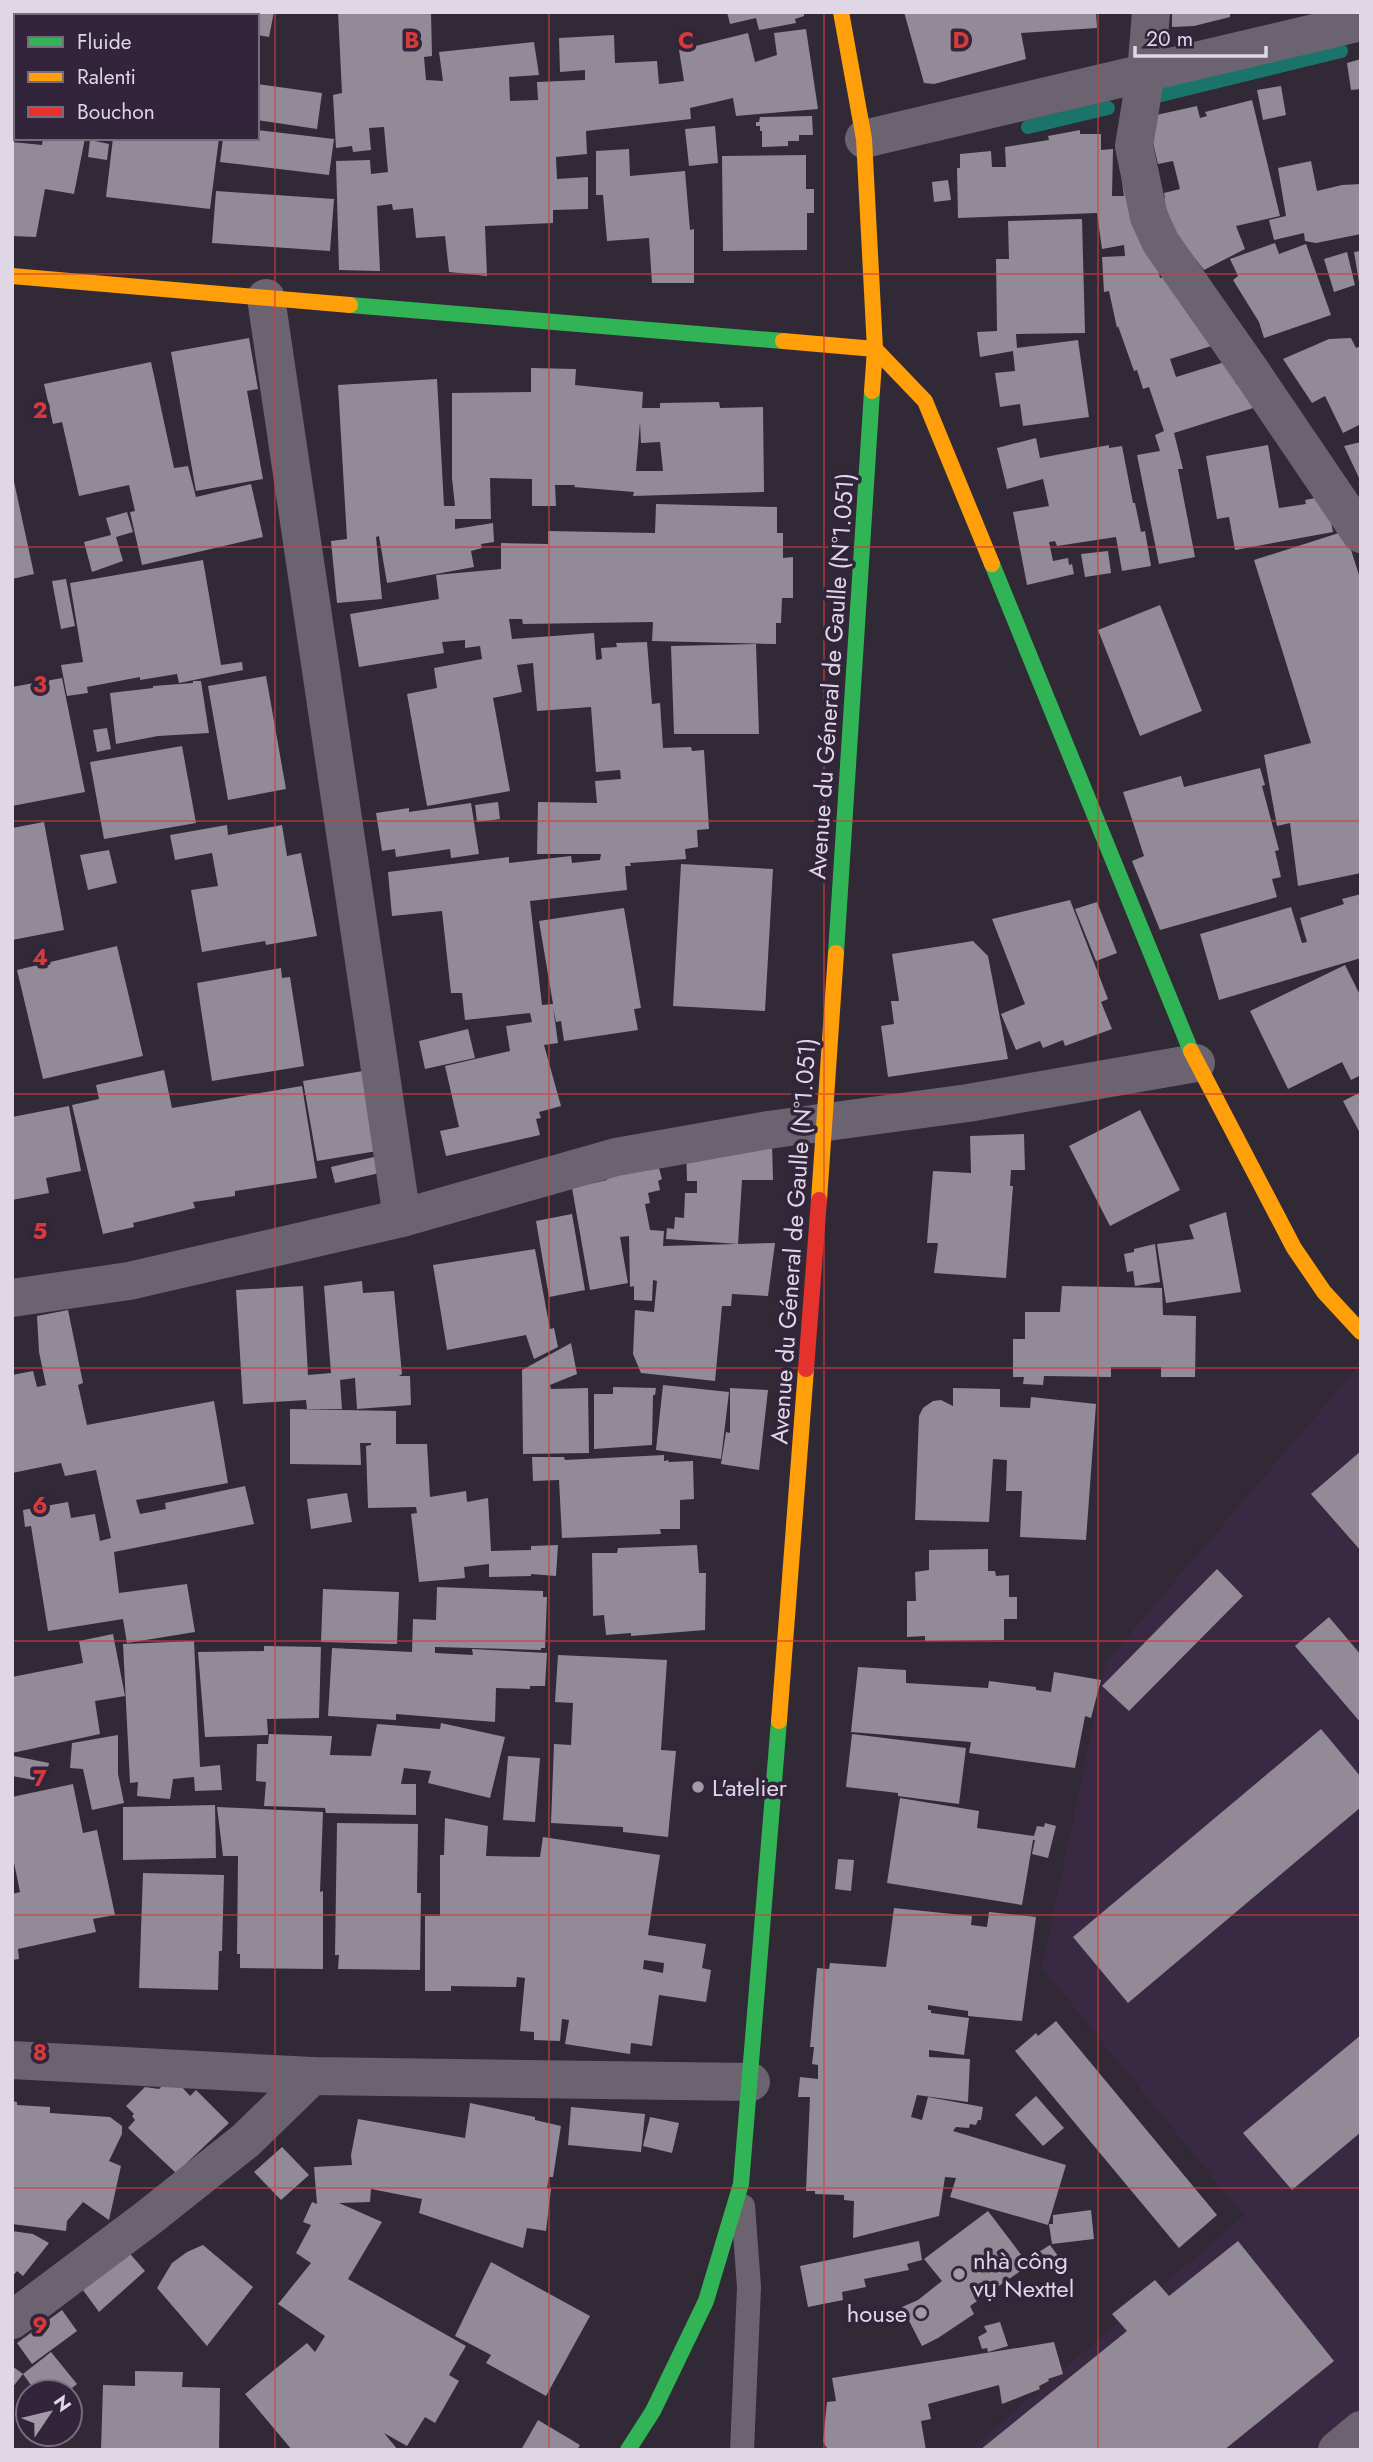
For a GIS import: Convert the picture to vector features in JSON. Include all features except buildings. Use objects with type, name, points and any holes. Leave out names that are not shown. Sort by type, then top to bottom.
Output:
[{"type":"main road","name":"Avenue du Géneral de Gaulle (N°1.051)","points":[[628,2450],[653,2411],[706,2301],[741,2184],[751,2082],[825,1122],[875,349],[864,139],[841,12]]},
{"type":"main road","points":[[12,276],[875,349],[925,401],[1196,1063],[1294,1248],[1325,1292],[1361,1332]]},
{"type":"street","points":[[1151,12],[1146,72],[1134,146],[1149,217],[1161,243],[1251,370],[1361,534]]},
{"type":"street","points":[[864,139],[1361,22]]},
{"type":"street","points":[[266,298],[402,1218]]},
{"type":"street","points":[[12,1298],[129,1280],[402,1218],[616,1157],[701,1141],[968,1103],[1196,1063]]},
{"type":"street","points":[[12,2060],[312,2076],[751,2082]]},
{"type":"street","points":[[12,2320],[245,2141],[312,2076]]},
{"type":"street","points":[[1337,2450],[1361,2430]]},
{"type":"lane","points":[[741,2184],[749,2287],[742,2450]]},
{"type":"shaded area","points":[[1361,1363],[1361,2450],[969,2450],[1244,2216],[1042,1968],[1106,1662]]},
{"type":"waterway","points":[[1145,99],[1341,51]]},
{"type":"waterway","points":[[1028,127],[1108,108]]},
{"type":"traffic: fast","points":[[350,305],[783,341]]},
{"type":"traffic: fast","points":[[836,953],[872,391]]},
{"type":"traffic: fast","points":[[992,564],[1191,1051]]},
{"type":"traffic: fast","points":[[628,2450],[653,2411],[706,2301],[741,2184],[779,1721]]},
{"type":"traffic: slow","points":[[841,12],[864,139],[875,349],[872,391]]},
{"type":"traffic: slow","points":[[12,276],[350,305]]},
{"type":"traffic: slow","points":[[783,341],[875,349],[925,401],[992,564]]},
{"type":"traffic: slow","points":[[819,1200],[836,953]]},
{"type":"traffic: slow","points":[[1191,1051],[1294,1248],[1324,1292],[1361,1332]]},
{"type":"traffic: slow","points":[[779,1721],[806,1369]]},
{"type":"traffic: jam","points":[[806,1369],[819,1200]]},
{"type":"place","name":"L'atelier","points":[[698,1787]]},
{"type":"place","name":"nhà công vụ Nexttel","points":[[959,2274]]},
{"type":"place","name":"house","points":[[921,2313]]}]
